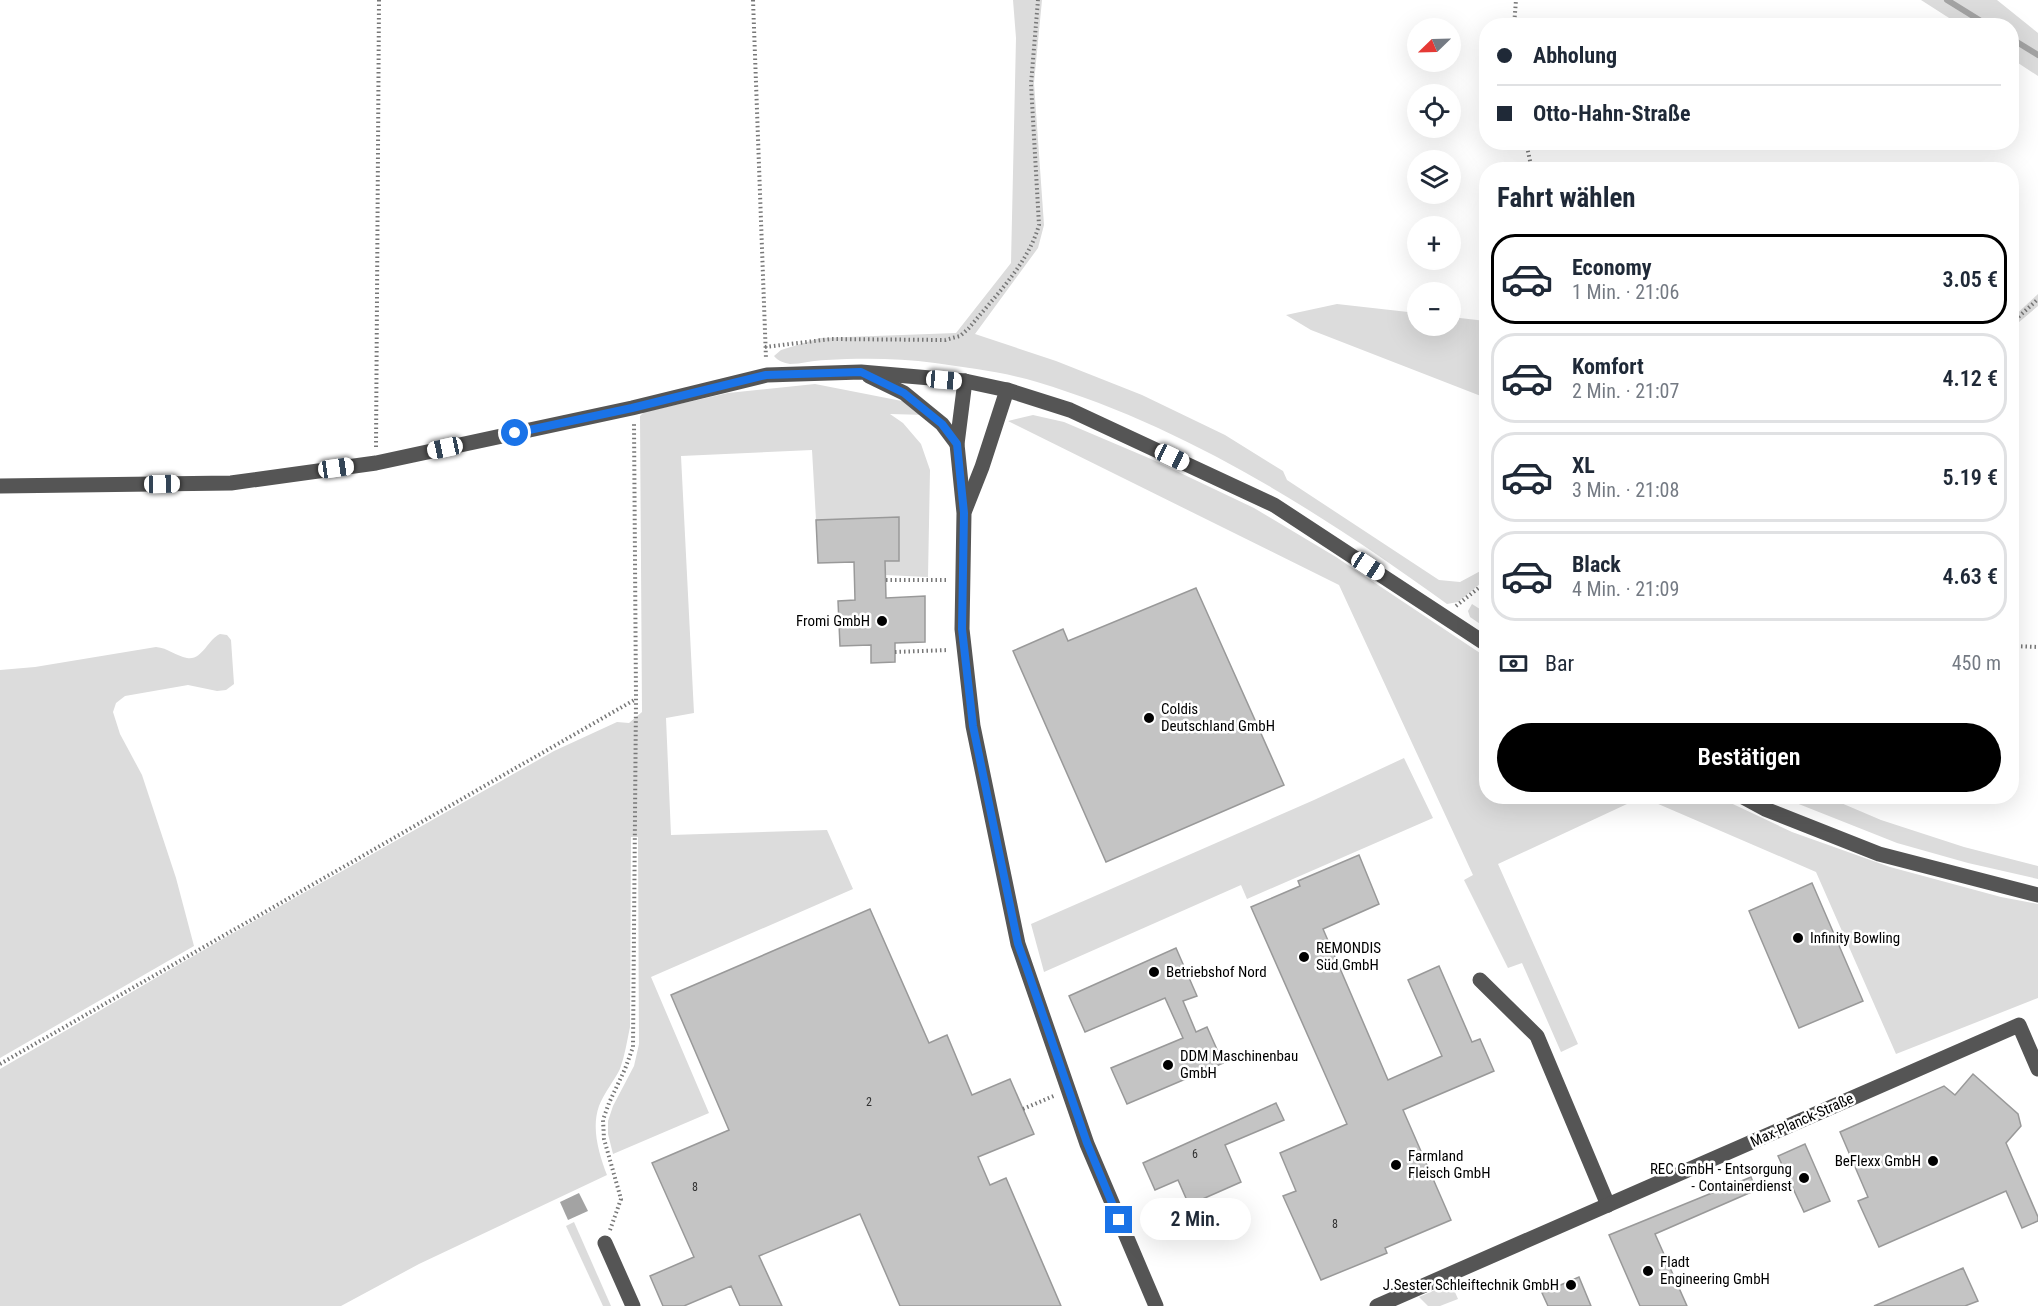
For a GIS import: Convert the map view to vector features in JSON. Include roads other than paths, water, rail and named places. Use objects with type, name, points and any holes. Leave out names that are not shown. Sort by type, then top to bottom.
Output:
[{"type":"street","points":[[861,372],[904,393],[942,424],[957,444]]},
{"type":"street","points":[[0,486],[231,483],[376,463],[632,408],[766,375],[861,372],[965,381],[1007,390],[1070,410],[1274,504],[1479,639]]},
{"type":"street","points":[[965,381],[957,444],[964,513],[962,629],[973,726],[1018,944],[1087,1143],[1156,1306]]},
{"type":"street","points":[[964,513],[982,467],[1007,390]]},
{"type":"street","points":[[1756,804],[1878,854],[2038,895]]},
{"type":"street","points":[[1480,980],[1537,1036],[1608,1205]]},
{"type":"street","name":"Max-Planck-Straße","points":[[1377,1306],[2019,1025],[2038,1069]]},
{"type":"street","points":[[605,1243],[633,1306]]},
{"type":"waterway","points":[[1947,0],[1976,18]]},
{"type":"waterway","points":[[2019,43],[2038,55]]},
{"type":"place","name":"Fromi GmbH","points":[[882,621]]},
{"type":"place","name":"Coldis Deutschland GmbH","points":[[1149,718]]},
{"type":"place","name":"Infinity Bowling","points":[[1798,938]]},
{"type":"place","name":"REMONDIS Süd GmbH","points":[[1304,957]]},
{"type":"place","name":"Betriebshof Nord","points":[[1154,972]]},
{"type":"place","name":"DDM Maschinenbau GmbH","points":[[1168,1065]]},
{"type":"place","name":"BeFlexx GmbH","points":[[1933,1161]]},
{"type":"place","name":"Farmland Fleisch GmbH","points":[[1396,1165]]},
{"type":"place","name":"REC GmbH - Entsorgung - Containerdienst","points":[[1804,1178]]},
{"type":"place","name":"Fladt Engineering GmbH","points":[[1648,1271]]},
{"type":"place","name":"J.Sester Schleiftechnik GmbH","points":[[1571,1285]]}]
